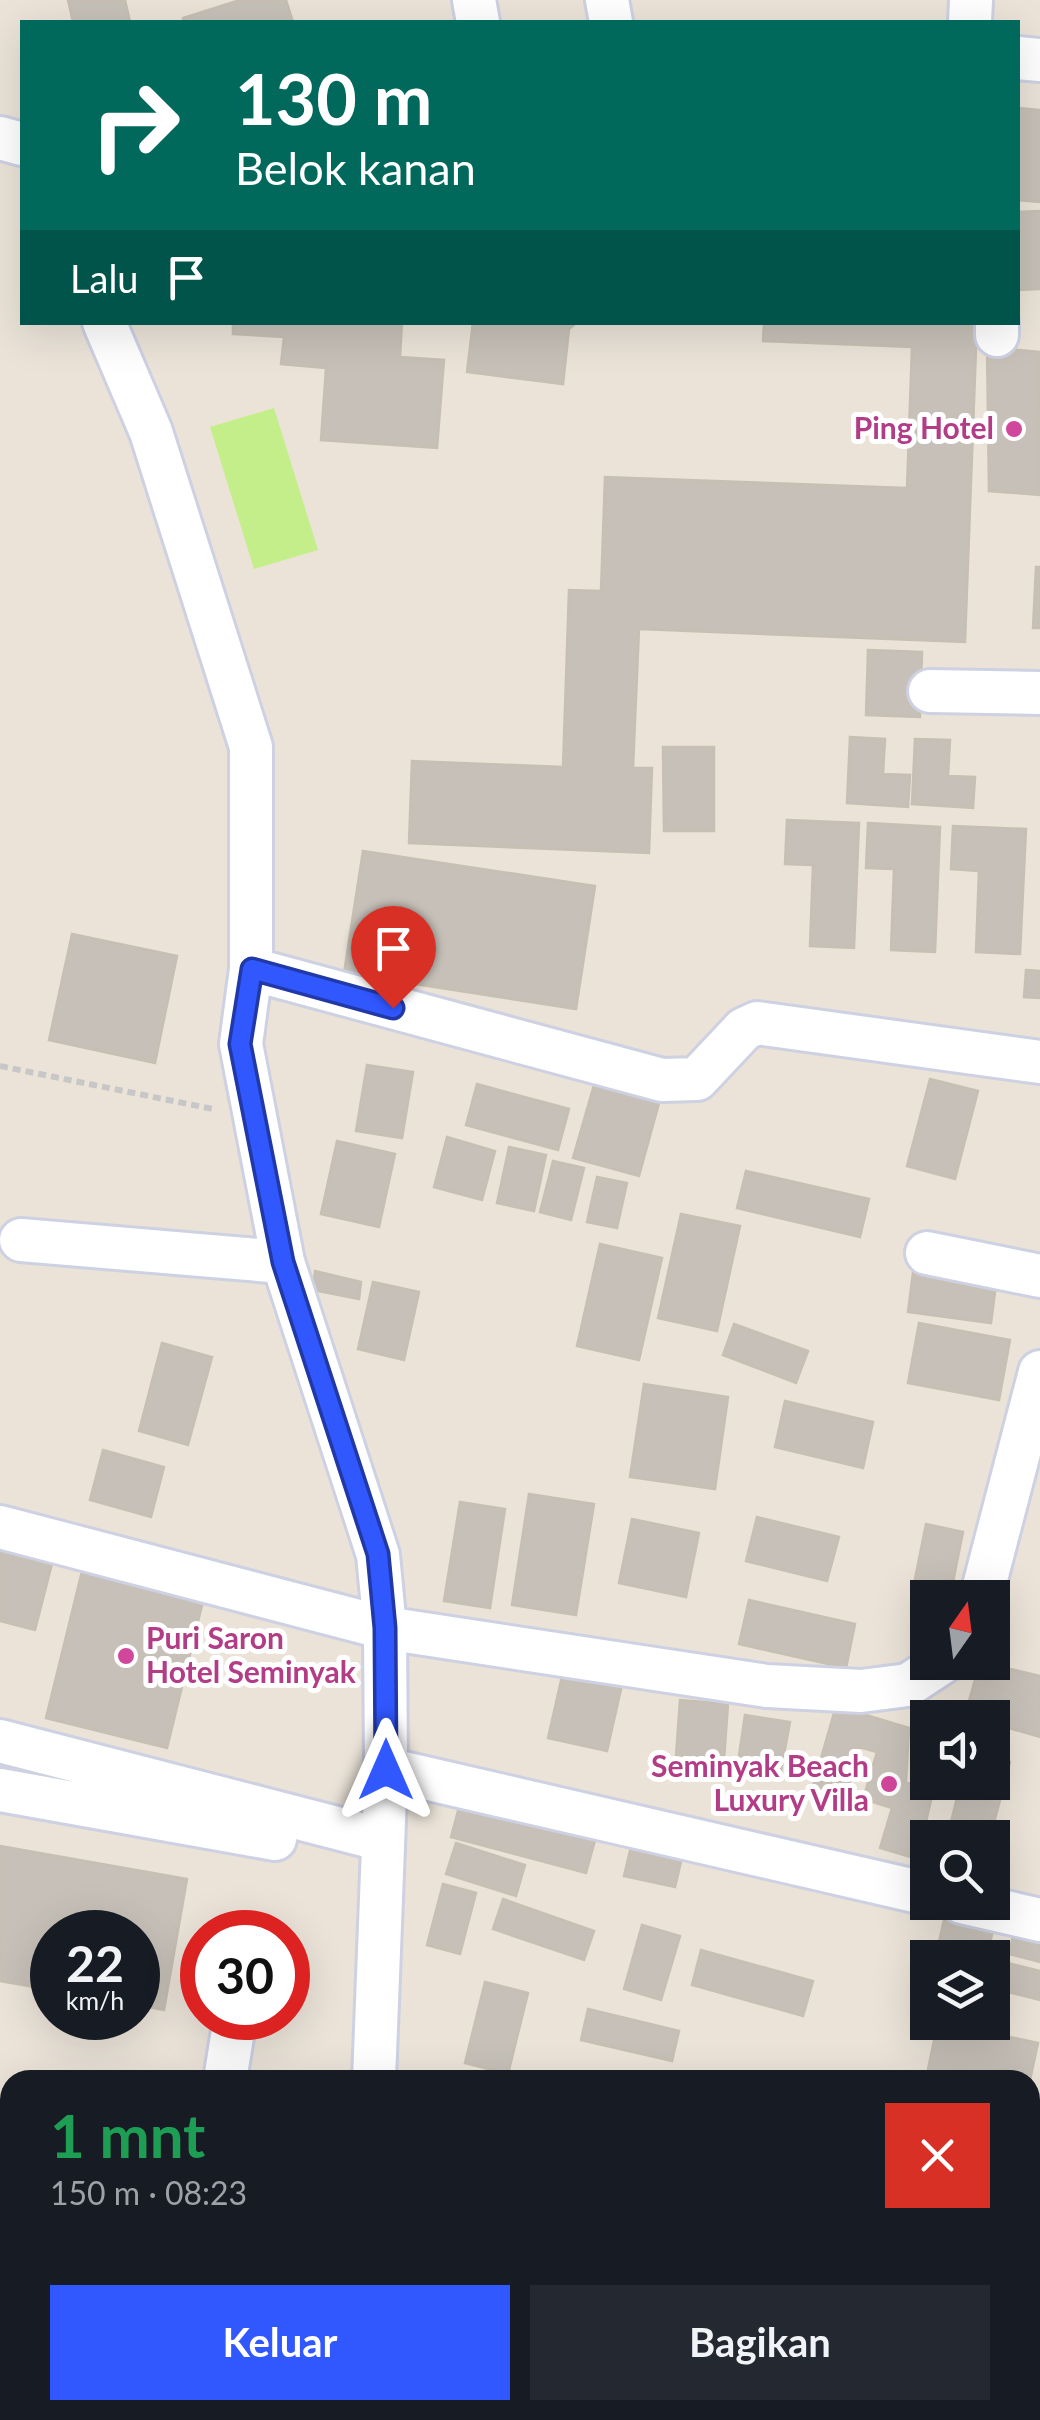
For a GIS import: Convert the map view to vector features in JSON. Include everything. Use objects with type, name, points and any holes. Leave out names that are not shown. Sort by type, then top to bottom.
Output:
[{"type":"street","points":[[105,325],[150,432],[251,747],[252,969],[240,1044],[283,1262],[378,1554],[385,1628],[386,1770],[374,2070]]},
{"type":"street","points":[[930,691],[1040,693]]},
{"type":"street","points":[[252,969],[662,1080],[698,1079],[744,1029],[767,1023],[1040,1062]]},
{"type":"street","points":[[20,1240],[283,1262]]},
{"type":"street","points":[[927,1253],[1040,1276]]},
{"type":"street","points":[[986,1580],[1040,1372]]},
{"type":"street","points":[[0,1528],[385,1628],[786,1687],[861,1691],[908,1685],[915,1680]]},
{"type":"street","points":[[0,1741],[382,1855]]},
{"type":"street","points":[[386,1770],[910,1890]]},
{"type":"street","points":[[0,1790],[382,1855]]},
{"type":"street","points":[[1010,1913],[1040,1920]]},
{"type":"street","points":[[227,2070],[231,2040]]},
{"type":"path","points":[[0,1066],[254,1117]]},
{"type":"green space","points":[[274,408],[318,550],[254,569],[210,427]]},
{"type":"building","points":[[68,0],[125,0],[130,20],[73,20]]},
{"type":"building","points":[[240,0],[286,0],[292,20],[184,20]]},
{"type":"building","points":[[1020,108],[1040,110],[1040,202],[1020,200]]},
{"type":"building","points":[[1040,211],[1040,289],[1020,290],[1020,212]]},
{"type":"building","points":[[233,325],[402,325],[400,357],[444,360],[437,448],[321,440],[326,368],[281,364],[284,337],[233,334]]},
{"type":"building","points":[[473,325],[574,325],[569,329],[563,384],[467,372]]},
{"type":"building","points":[[764,325],[977,325],[965,642],[639,629],[633,768],[652,768],[649,853],[409,843],[412,761],[563,767],[569,590],[601,591],[605,477],[907,488],[912,347],[763,341]]},
{"type":"building","name":"Ping Hotel","points":[[987,347],[1039,352],[1040,495],[989,491]]},
{"type":"building","points":[[1036,567],[1040,567],[1040,628],[1033,628]]},
{"type":"building","points":[[868,650],[922,652],[920,717],[866,715]]},
{"type":"building","points":[[850,737],[885,739],[883,774],[910,775],[908,807],[847,803]]},
{"type":"building","points":[[915,739],[950,740],[948,776],[975,777],[973,808],[912,804]]},
{"type":"building","points":[[663,747],[714,747],[714,831],[664,831]]},
{"type":"building","points":[[787,820],[859,823],[854,948],[810,946],[813,865],[785,864]]},
{"type":"building","points":[[868,823],[940,827],[935,952],[891,950],[894,869],[866,868]]},
{"type":"building","points":[[953,826],[1026,829],[1020,954],[976,952],[979,871],[951,869]]},
{"type":"building","points":[[363,851],[595,886],[576,1009],[344,973]]},
{"type":"building","points":[[72,934],[177,956],[155,1063],[49,1040]]},
{"type":"building","points":[[1026,970],[1040,971],[1040,998],[1024,997]]},
{"type":"building","points":[[367,1065],[413,1072],[402,1138],[356,1131]]},
{"type":"building","points":[[930,1079],[978,1091],[955,1179],[907,1166]]},
{"type":"building","points":[[477,1084],[569,1109],[558,1150],[466,1125]]},
{"type":"building","points":[[594,1085],[659,1103],[639,1176],[573,1158]]},
{"type":"building","points":[[447,1137],[495,1151],[482,1200],[434,1187]]},
{"type":"building","points":[[337,1141],[395,1154],[379,1227],[321,1214]]},
{"type":"building","points":[[509,1147],[546,1155],[534,1211],[497,1203]]},
{"type":"building","points":[[553,1161],[584,1168],[571,1220],[540,1212]]},
{"type":"building","points":[[746,1171],[869,1199],[860,1237],[737,1208]]},
{"type":"building","points":[[597,1177],[627,1183],[617,1228],[587,1222]]},
{"type":"building","points":[[681,1214],[740,1226],[717,1331],[658,1318]]},
{"type":"building","points":[[600,1244],[662,1258],[639,1360],[577,1346]]},
{"type":"building","points":[[315,1271],[361,1282],[359,1299],[313,1290]]},
{"type":"building","points":[[913,1273],[996,1284],[991,1323],[908,1312]]},
{"type":"building","points":[[373,1282],[419,1292],[404,1360],[358,1349]]},
{"type":"building","points":[[919,1323],[1010,1340],[999,1400],[908,1383]]},
{"type":"building","points":[[734,1324],[808,1351],[796,1383],[723,1355]]},
{"type":"building","points":[[162,1343],[212,1357],[188,1445],[139,1431]]},
{"type":"building","points":[[644,1384],[728,1397],[715,1489],[630,1477]]},
{"type":"building","points":[[785,1401],[873,1422],[863,1468],[775,1447]]},
{"type":"building","points":[[103,1450],[164,1467],[151,1517],[90,1500]]},
{"type":"building","points":[[529,1494],[594,1504],[576,1615],[512,1605]]},
{"type":"building","points":[[460,1502],[505,1509],[490,1608],[444,1601]]},
{"type":"building","points":[[757,1517],[839,1537],[827,1581],[746,1561]]},
{"type":"building","points":[[632,1519],[699,1533],[686,1597],[619,1583]]},
{"type":"building","points":[[926,1524],[963,1532],[953,1580],[915,1579]]},
{"type":"building","points":[[0,1542],[54,1556],[35,1630],[0,1621]]},
{"type":"building","name":"Puri Saron Hotel Seminyak","points":[[84,1563],[205,1593],[167,1748],[46,1718]]},
{"type":"building","points":[[749,1600],[855,1624],[846,1668],[739,1644]]},
{"type":"building","points":[[565,1663],[624,1676],[607,1751],[548,1738]]},
{"type":"building","points":[[1010,1669],[1040,1676],[1040,1737],[1010,1728],[1010,1700],[969,1700],[975,1680],[1010,1680]]},
{"type":"building","points":[[680,1700],[728,1704],[724,1760],[676,1756]]},
{"type":"building","name":"Seminyak Beach Luxury Villa","points":[[836,1706],[909,1728],[906,1782],[910,1783],[910,1800],[931,1800],[926,1820],[910,1820],[910,1857],[880,1848],[892,1808],[863,1799],[877,1752],[859,1747],[846,1795],[813,1786]]},
{"type":"building","points":[[745,1715],[790,1722],[780,1776],[737,1769]]},
{"type":"building","points":[[462,1796],[597,1833],[586,1873],[451,1837]]},
{"type":"building","points":[[956,1800],[1000,1800],[995,1820],[952,1820]]},
{"type":"building","points":[[633,1838],[684,1849],[675,1887],[624,1876]]},
{"type":"building","points":[[456,1843],[525,1865],[516,1896],[446,1874]]},
{"type":"building","points":[[0,1846],[187,1879],[164,2010],[160,2009],[160,1910],[30,1910],[30,1986],[0,1981]]},
{"type":"building","points":[[443,1884],[476,1893],[460,1954],[427,1945]]},
{"type":"building","points":[[503,1899],[594,1931],[584,1960],[493,1929]]},
{"type":"building","points":[[944,1920],[995,1923],[991,1940],[939,1940]]},
{"type":"building","points":[[1016,1923],[1040,1929],[1040,1962],[1010,1954]]},
{"type":"building","points":[[642,1925],[680,1936],[661,2000],[624,1989]]},
{"type":"building","points":[[701,1950],[813,1981],[803,2016],[692,1985]]},
{"type":"building","points":[[1010,1964],[1040,1971],[1040,2000],[1010,1992]]},
{"type":"building","points":[[485,1982],[528,1993],[509,2070],[465,2063]]},
{"type":"building","points":[[588,2009],[679,2031],[672,2061],[581,2040]]},
{"type":"building","points":[[1010,2037],[1038,2043],[1032,2070],[928,2070],[934,2040]]},
{"type":"place","name":"Ping Hotel","points":[[1014,429]]},
{"type":"place","name":"Puri Saron Hotel Seminyak","points":[[126,1656]]},
{"type":"place","name":"Seminyak Beach Luxury Villa","points":[[889,1784]]},
{"type":"route","points":[[386,1770],[385,1628],[378,1554],[283,1262],[240,1044],[252,969],[393,1008]]}]
